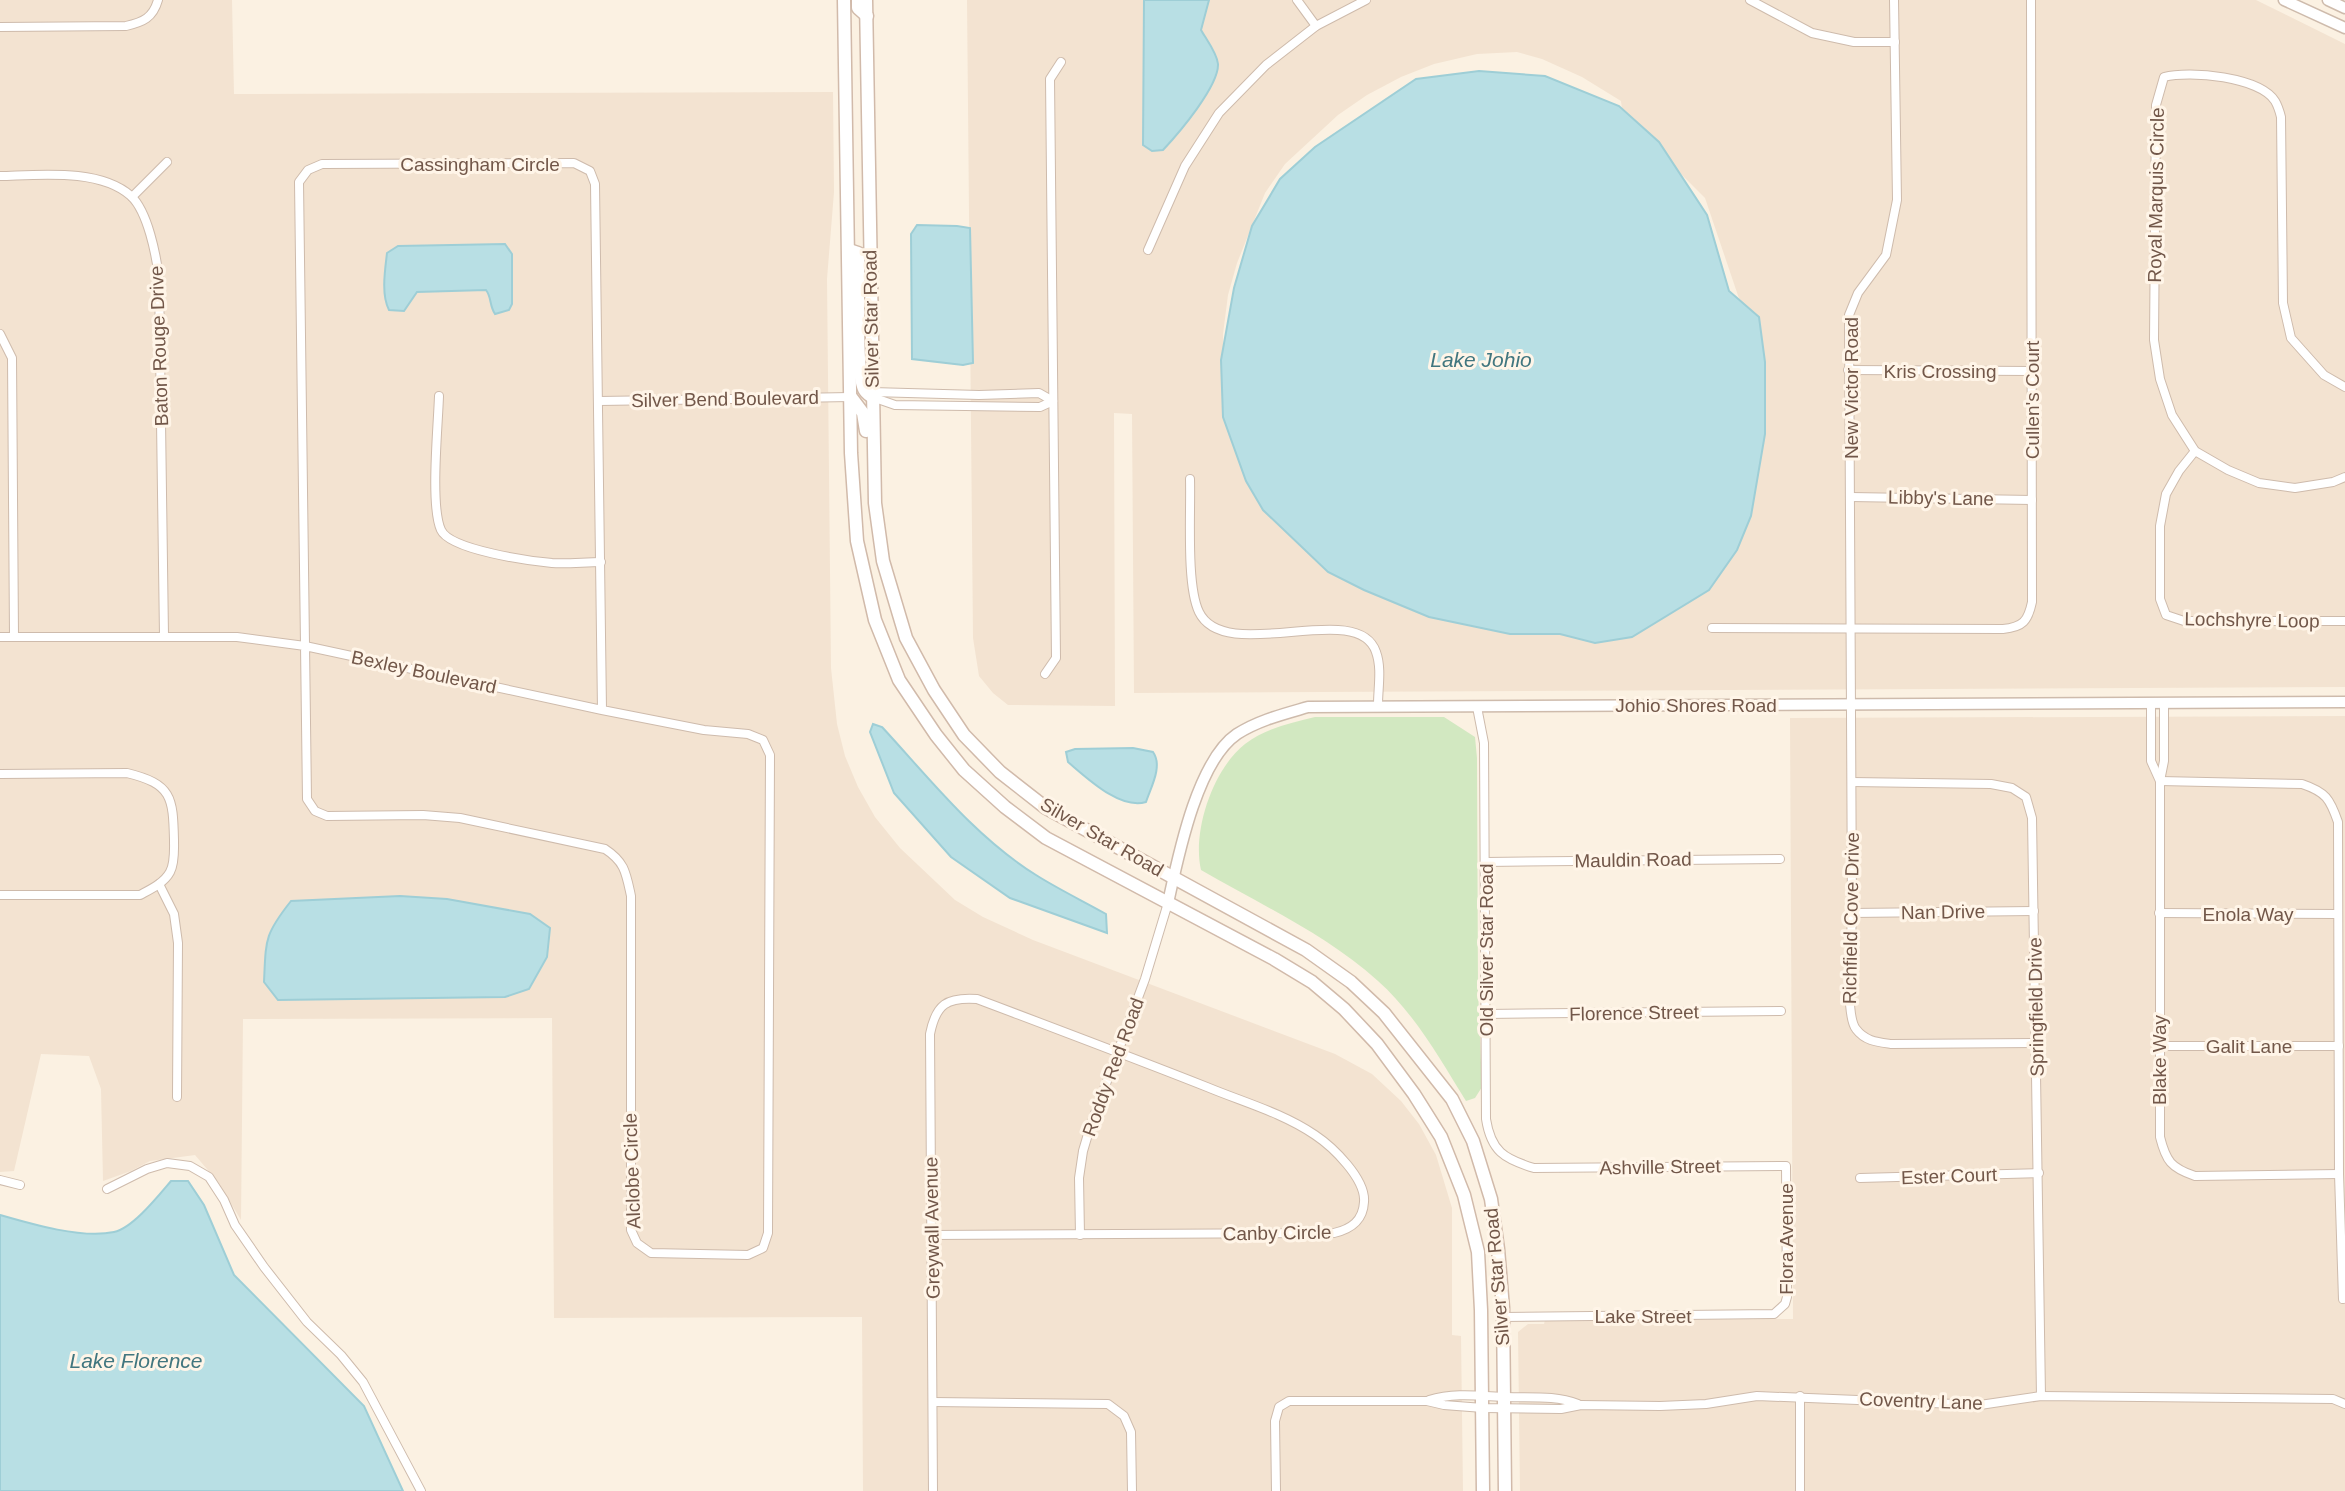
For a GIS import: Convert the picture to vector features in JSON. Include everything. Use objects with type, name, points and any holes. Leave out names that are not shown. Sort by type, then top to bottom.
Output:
[{"type":"main road","name":"Silver Star Road","points":[[844,0],[851,453],[857,541],[875,620],[899,680],[936,735],[964,770],[1005,807],[1046,838],[1312,982],[1344,1009],[1377,1044],[1414,1094],[1441,1137],[1464,1195],[1478,1252],[1483,1491]]},
{"type":"main road","points":[[858,0],[858,8],[867,16]]},
{"type":"main road","name":"Silver Star Road","points":[[866,0],[875,503],[883,561],[906,638],[934,690],[964,735],[1000,772],[1046,808],[1306,950],[1350,982],[1384,1013],[1452,1099],[1473,1141],[1491,1199],[1498,1249],[1503,1317],[1505,1491]]},
{"type":"main road","points":[[849,250],[858,253],[859,359],[865,391],[872,394]]},
{"type":"main road","points":[[851,397],[863,413],[865,421],[867,499],[872,542],[883,561]]},
{"type":"street","points":[[0,27],[126,26],[144,22],[155,11],[159,0]]},
{"type":"street","points":[[1297,0],[1316,26]]},
{"type":"street","points":[[1148,250],[1185,166],[1219,113],[1266,65],[1316,26],[1366,0]]},
{"type":"street","points":[[1750,0],[1812,33],[1854,42],[1895,42]]},
{"type":"street","name":"New Victor Road","points":[[1851,704],[1849,315],[1858,293],[1885,255],[1897,200],[1894,0]]},
{"type":"street","name":"Cullen's Court","points":[[1851,627],[2018,628],[2028,619],[2032,602],[2031,0]]},
{"type":"street","points":[[2284,0],[2345,28]]},
{"type":"street","points":[[2328,0],[2345,8]]},
{"type":"street","points":[[1045,674],[1056,658],[1050,79],[1061,62]]},
{"type":"street","name":"Royal Marquis Circle","points":[[2345,387],[2324,375],[2291,338],[2283,303],[2281,117],[2275,100],[2255,87],[2216,75],[2179,73],[2164,77],[2156,104],[2154,340],[2160,379],[2172,415],[2195,451],[2228,470],[2259,483],[2295,488],[2333,482],[2345,477]]},
{"type":"street","points":[[0,176],[70,175],[112,185],[132,197],[167,162]]},
{"type":"street","name":"Cassingham Circle","points":[[305,646],[299,182],[308,170],[322,164],[574,163],[590,171],[595,184],[603,710]]},
{"type":"street","name":"Baton Rouge Drive","points":[[132,197],[155,247],[159,277],[164,636]]},
{"type":"street","points":[[0,334],[12,359],[14,636]]},
{"type":"street","name":"Kris Crossing","points":[[1848,370],[2032,371]]},
{"type":"street","points":[[872,394],[1039,393],[1053,401]]},
{"type":"street","points":[[872,394],[895,405],[1040,407],[1053,401]]},
{"type":"street","points":[[963,394],[963,406]]},
{"type":"street","points":[[439,396],[436,513],[442,533],[457,544],[522,559],[555,563],[601,562]]},
{"type":"street","name":"Silver Bend Boulevard","points":[[599,401],[851,397]]},
{"type":"street","name":"Lochshyre Loop","points":[[2195,451],[2166,494],[2160,526],[2160,599],[2166,615],[2184,621],[2345,621]]},
{"type":"street","points":[[1190,479],[1192,590],[1200,615],[1215,629],[1237,634],[1346,630],[1364,636],[1376,649],[1378,658],[1378,705]]},
{"type":"street","name":"Libby's Lane","points":[[1851,497],[2032,499]]},
{"type":"street","points":[[1712,628],[1851,627]]},
{"type":"street","name":"Bexley Boulevard","points":[[0,637],[241,637],[305,646],[603,710]]},
{"type":"street","name":"Alclobe Circle","points":[[305,646],[307,799],[315,811],[327,816],[423,815],[460,818],[605,849],[619,858],[627,874],[631,896],[631,1230],[637,1243],[651,1253],[748,1255],[763,1248],[768,1233],[770,755],[763,740],[748,734],[704,730],[603,710]]},
{"type":"street","name":"Johio Shores Road","points":[[1168,902],[1196,797],[1212,763],[1236,735],[1271,717],[1308,707],[2345,702]]},
{"type":"street","name":"Blake Way","points":[[2151,703],[2151,761],[2160,781]]},
{"type":"street","name":"Blake Way","points":[[2164,703],[2164,761],[2160,781],[2159,1046],[2160,1137],[2165,1157],[2179,1171],[2195,1176],[2339,1174]]},
{"type":"street","name":"Richfield Cove Drive","points":[[1851,704],[1850,1012],[1855,1028],[1868,1040],[1891,1044],[2036,1043]]},
{"type":"street","name":"Old Silver Star Road","points":[[1477,707],[1484,743],[1486,1119],[1489,1140],[1505,1157],[1534,1168]]},
{"type":"street","points":[[0,774],[127,773],[148,778],[164,791],[173,805],[174,854],[171,872],[159,884],[140,895],[0,895]]},
{"type":"street","points":[[2160,781],[2302,784],[2320,790],[2332,803],[2338,822],[2339,1174],[2343,1299]]},
{"type":"street","name":"Springfield Drive","points":[[1852,782],[1991,784],[2012,788],[2026,797],[2032,818],[2041,1396]]},
{"type":"street","name":"Mauldin Road","points":[[1486,862],[1780,859]]},
{"type":"street","points":[[159,884],[174,914],[178,943],[177,1097]]},
{"type":"street","name":"Roddy Red Road","points":[[1080,1235],[1079,1178],[1090,1124],[1145,979],[1168,902]]},
{"type":"street","name":"Nan Drive","points":[[1852,913],[2034,911]]},
{"type":"street","name":"Enola Way","points":[[2159,913],[2338,915]]},
{"type":"street","name":"Greywall Avenue","points":[[933,1491],[930,1034],[934,1016],[946,1002],[961,998],[977,999]]},
{"type":"street","name":"Canby Circle","points":[[932,1235],[1334,1233],[1349,1230],[1359,1219],[1364,1201],[1361,1183],[1339,1155],[1315,1135],[1280,1117],[1119,1051],[977,999]]},
{"type":"street","name":"Florence Street","points":[[1486,1014],[1781,1011]]},
{"type":"street","name":"Galit Lane","points":[[2159,1046],[2339,1046]]},
{"type":"street","points":[[107,1189],[147,1169],[167,1163],[190,1166],[209,1177],[224,1200],[235,1226],[264,1267],[307,1322],[341,1355],[363,1382],[421,1491]]},
{"type":"street","name":"Ashville Street","points":[[1534,1168],[1786,1166]]},
{"type":"street","name":"Flora Avenue","points":[[1781,1310],[1787,1297],[1786,1166]]},
{"type":"street","name":"Ester Court","points":[[1860,1178],[2039,1173]]},
{"type":"street","points":[[0,1180],[20,1185]]},
{"type":"street","name":"Lake Street","points":[[1503,1317],[1763,1316],[1781,1310]]},
{"type":"street","name":"Coventry Lane","points":[[1276,1491],[1275,1421],[1279,1407],[1289,1401],[1427,1401],[1444,1395],[1483,1402],[1561,1409],[1581,1405],[1706,1404],[1757,1396],[1980,1405],[2041,1396],[2333,1399],[2345,1404]]},
{"type":"street","points":[[1800,1396],[1800,1491]]},
{"type":"street","points":[[933,1402],[1108,1404],[1124,1416],[1131,1432],[1132,1491]]},
{"type":"shaded area","points":[[0,0],[232,0],[234,94],[833,92],[834,192],[827,279],[831,668],[837,724],[845,756],[858,787],[875,817],[900,848],[955,900],[983,917],[1033,940],[1335,1054],[1372,1074],[1401,1101],[1419,1124],[1436,1155],[1452,1208],[1452,1335],[1461,1336],[1463,1491],[863,1491],[862,1317],[554,1318],[552,1018],[243,1019],[241,1220],[218,1182],[195,1155],[150,1161],[103,1181],[101,1089],[89,1056],[41,1054],[14,1171],[0,1172]]},
{"type":"shaded area","points":[[967,0],[2256,0],[2345,44],[2345,687],[1134,693],[1132,414],[1114,413],[1115,706],[1008,705],[993,693],[979,676],[973,638]],"holes":[[[1517,52],[1542,59],[1582,77],[1621,101],[1623,116],[1705,198],[1750,331],[1224,374],[1223,334],[1228,295],[1237,263],[1265,193],[1285,164],[1338,115],[1367,95],[1401,77],[1434,64],[1477,54]]]},
{"type":"shaded area","points":[[2345,716],[2345,1491],[1520,1491],[1518,1332],[1528,1324],[1544,1324],[1545,1320],[1793,1319],[1790,718]]},
{"type":"green space","points":[[1315,717],[1444,717],[1475,737],[1482,1087],[1475,1098],[1466,1101],[1404,1008],[1358,964],[1315,934],[1201,870],[1199,854],[1203,820],[1223,769],[1245,744],[1261,734]]},
{"type":"water","points":[[1144,0],[1209,0],[1201,30],[1214,51],[1218,64],[1212,84],[1188,121],[1163,150],[1152,151],[1143,145]]},
{"type":"water","name":"Lake Johio","points":[[1479,71],[1545,76],[1619,106],[1659,142],[1707,215],[1729,291],[1759,317],[1765,362],[1765,434],[1751,516],[1737,550],[1709,590],[1632,637],[1595,643],[1560,634],[1510,634],[1429,617],[1328,572],[1263,510],[1246,481],[1223,417],[1221,360],[1234,288],[1252,226],[1280,179],[1315,147],[1416,79]]},
{"type":"water","points":[[917,225],[970,228],[973,363],[963,365],[912,359],[911,234]]},
{"type":"water","points":[[505,244],[512,254],[512,304],[509,310],[495,314],[486,290],[417,292],[404,311],[389,310],[384,290],[387,253],[398,246]]},
{"type":"water","points":[[873,724],[882,727],[954,806],[993,843],[1036,875],[1106,914],[1107,933],[1010,898],[951,857],[894,793],[870,732]]},
{"type":"water","points":[[1133,748],[1153,752],[1156,758],[1155,777],[1146,802],[1126,801],[1104,791],[1068,762],[1066,752],[1075,749]]},
{"type":"water","points":[[400,896],[447,899],[530,914],[550,928],[547,957],[529,989],[505,997],[278,1000],[264,982],[265,956],[271,930],[291,901]]},
{"type":"water","name":"Lake Florence","points":[[171,1181],[188,1181],[204,1205],[234,1275],[364,1406],[403,1491],[0,1491],[0,1215],[72,1232],[114,1232],[137,1218]]}]
